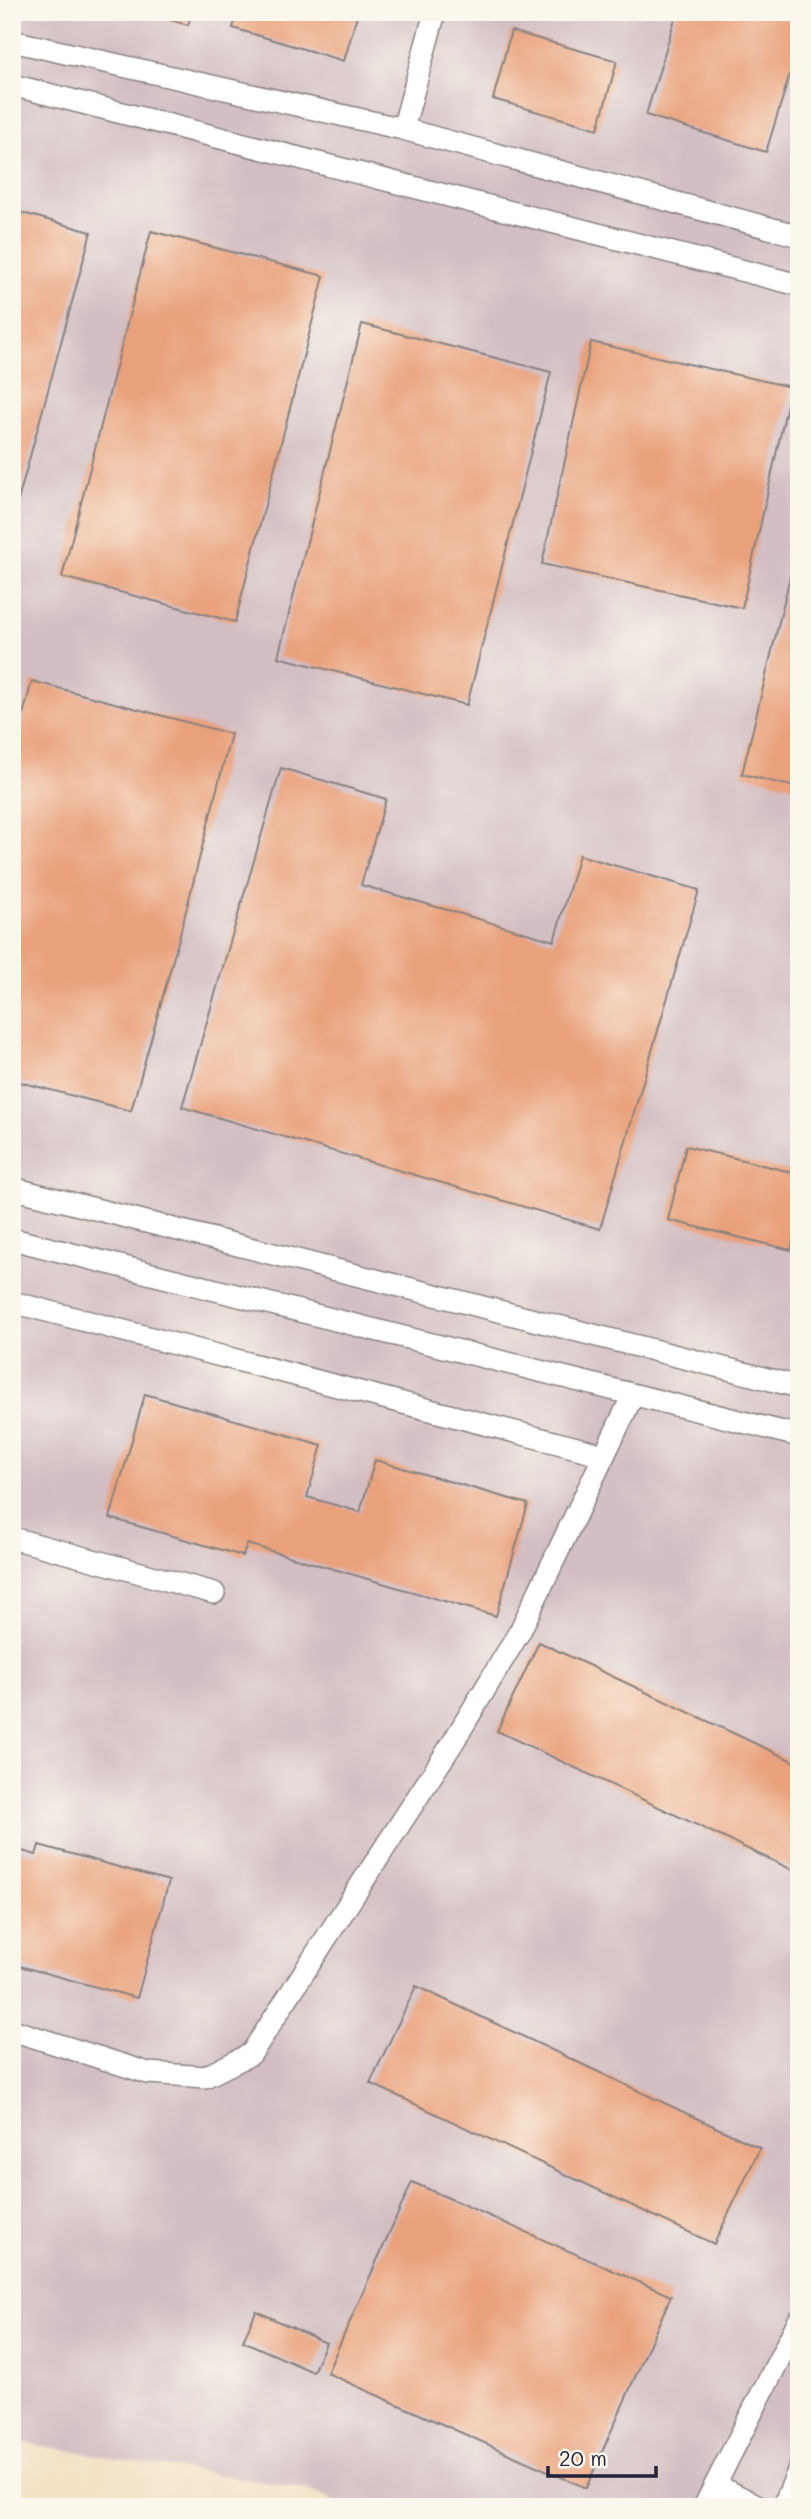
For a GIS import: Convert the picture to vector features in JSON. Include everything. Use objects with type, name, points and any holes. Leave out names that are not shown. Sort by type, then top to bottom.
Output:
[{"type":"lane","points":[[403,129],[435,12]]},
{"type":"lane","points":[[12,41],[403,129],[799,236]]},
{"type":"lane","points":[[12,85],[799,285]]},
{"type":"lane","points":[[12,1188],[799,1387]]},
{"type":"lane","points":[[12,1239],[799,1436]]},
{"type":"lane","points":[[12,1302],[604,1455]]},
{"type":"lane","points":[[12,2030],[148,2073],[205,2077],[251,2054],[452,1744],[520,1631],[633,1395]]},
{"type":"lane","points":[[12,1538],[214,1593]]},
{"type":"lane","points":[[704,2507],[799,2320]]},
{"type":"lane","points":[[790,2498],[799,2469]]},
{"type":"lane","points":[[715,2485],[761,2507]]},
{"type":"shaded area","points":[[12,12],[799,12],[799,2507],[347,2507],[305,2489],[12,2441]]},
{"type":"building","points":[[142,12],[192,12],[188,25]]},
{"type":"building","points":[[237,12],[358,12],[344,61],[233,28]]},
{"type":"building","points":[[677,12],[799,12],[799,44],[766,152],[646,115]]},
{"type":"building","points":[[511,31],[617,61],[598,129],[493,99]]},
{"type":"building","points":[[12,210],[91,232],[13,519],[12,519]]},
{"type":"building","points":[[151,231],[324,276],[235,622],[62,577]]},
{"type":"building","points":[[362,324],[551,372],[467,705],[278,657]]},
{"type":"building","points":[[591,342],[791,387],[742,608],[542,564]]},
{"type":"building","points":[[799,545],[799,788],[742,774]]},
{"type":"building","points":[[32,681],[231,734],[131,1111],[12,1080],[12,757]]},
{"type":"building","points":[[281,768],[386,799],[361,885],[554,941],[579,855],[699,890],[600,1229],[182,1107]]},
{"type":"building","points":[[686,1146],[799,1174],[799,1219],[791,1250],[668,1220]]},
{"type":"building","points":[[145,1394],[322,1445],[307,1497],[360,1512],[375,1460],[528,1504],[496,1616],[247,1544],[243,1556],[110,1518]]},
{"type":"building","points":[[539,1642],[799,1764],[799,1873],[497,1731]]},
{"type":"building","points":[[39,1845],[169,1881],[137,1998],[12,1964],[12,1848],[36,1855]]},
{"type":"building","points":[[416,1986],[760,2148],[714,2244],[370,2083]]},
{"type":"building","points":[[412,2182],[671,2296],[586,2488],[327,2373]]},
{"type":"building","points":[[256,2311],[326,2343],[313,2372],[243,2341]]},
{"type":"building","points":[[578,2500],[595,2507],[575,2507]]}]
